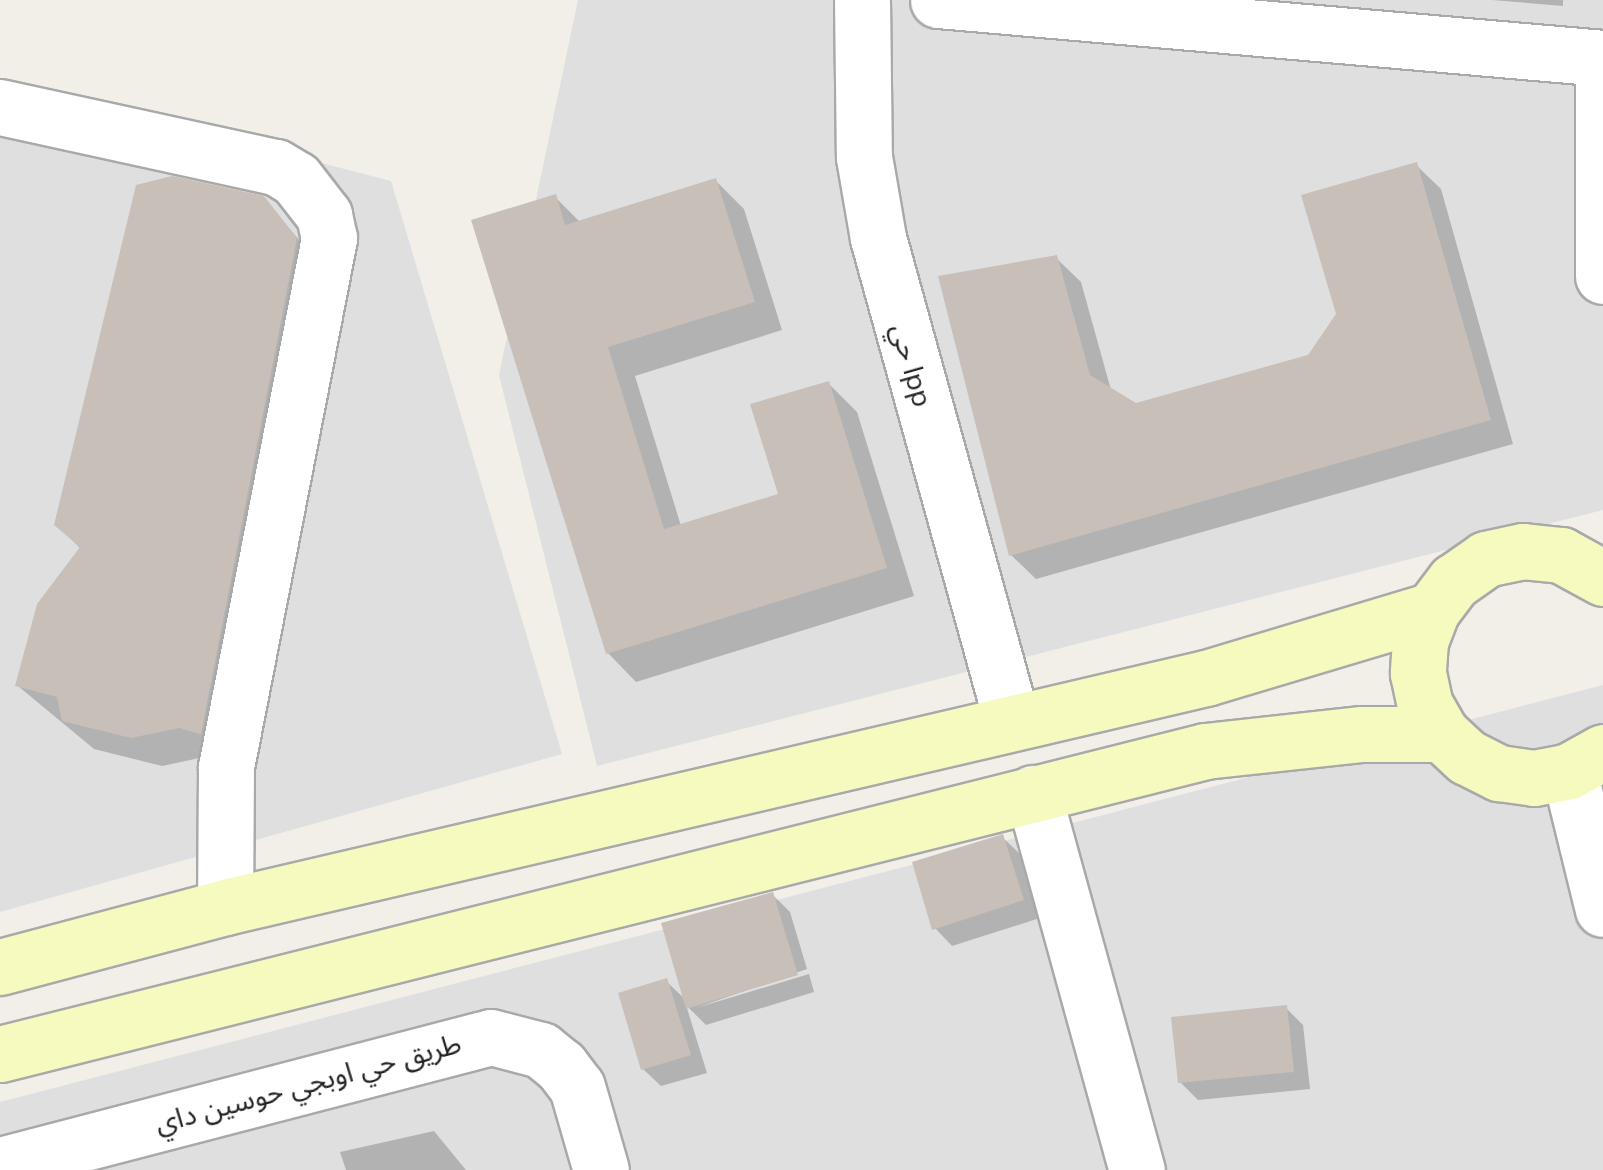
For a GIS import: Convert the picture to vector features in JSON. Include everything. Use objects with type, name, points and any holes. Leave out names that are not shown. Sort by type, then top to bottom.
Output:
[{"type":"main road","points":[[1586,762],[1534,778],[1499,774],[1467,758],[1442,734],[1425,706],[1418,673],[1420,641],[1432,610],[1454,581],[1486,559],[1523,551],[1561,555],[1600,573]]},
{"type":"main road","points":[[0,967],[225,908],[1283,659],[1432,610]]},
{"type":"main road","points":[[0,1054],[1033,793],[1264,742],[1442,734]]},
{"type":"street","name":"حي lpp","points":[[862,0],[864,157],[878,238],[1012,722]]},
{"type":"street","points":[[938,0],[1603,58]]},
{"type":"street","points":[[1603,75],[1603,276]]},
{"type":"street","points":[[0,107],[276,167],[296,178],[324,215],[329,238],[226,766],[225,908]]},
{"type":"street","points":[[1586,762],[1603,909]]},
{"type":"street","points":[[1033,793],[1136,1170]]},
{"type":"street","name":"طريق حي اوبجي حوسين داي","points":[[0,1165],[491,1037],[529,1045],[561,1066],[577,1088],[601,1170]]},
{"type":"shaded area","points":[[578,0],[1603,0],[1603,510],[597,766],[499,375]]},
{"type":"shaded area","points":[[0,80],[391,181],[562,754],[0,912]]},
{"type":"shaded area","points":[[1603,685],[1603,1170],[0,1170],[0,1102]]},
{"type":"building","points":[[1417,162],[1491,420],[1009,556],[938,276],[1057,255],[1090,375],[1136,403],[1308,355],[1336,314],[1301,195]]},
{"type":"building","points":[[172,176],[264,196],[297,238],[201,734],[179,728],[131,738],[62,721],[57,697],[15,686],[37,604],[80,547],[54,525],[136,185]]},
{"type":"building","points":[[716,178],[755,302],[608,347],[664,529],[778,494],[750,404],[829,381],[887,568],[606,654],[471,220],[556,194],[565,225]]},
{"type":"building","points":[[1003,834],[1024,900],[932,930],[912,862]]},
{"type":"building","points":[[773,892],[798,975],[686,1009],[661,923]]},
{"type":"building","points":[[667,978],[691,1055],[641,1070],[618,993]]},
{"type":"building","points":[[1287,1005],[1294,1072],[1178,1083],[1171,1017]]}]
